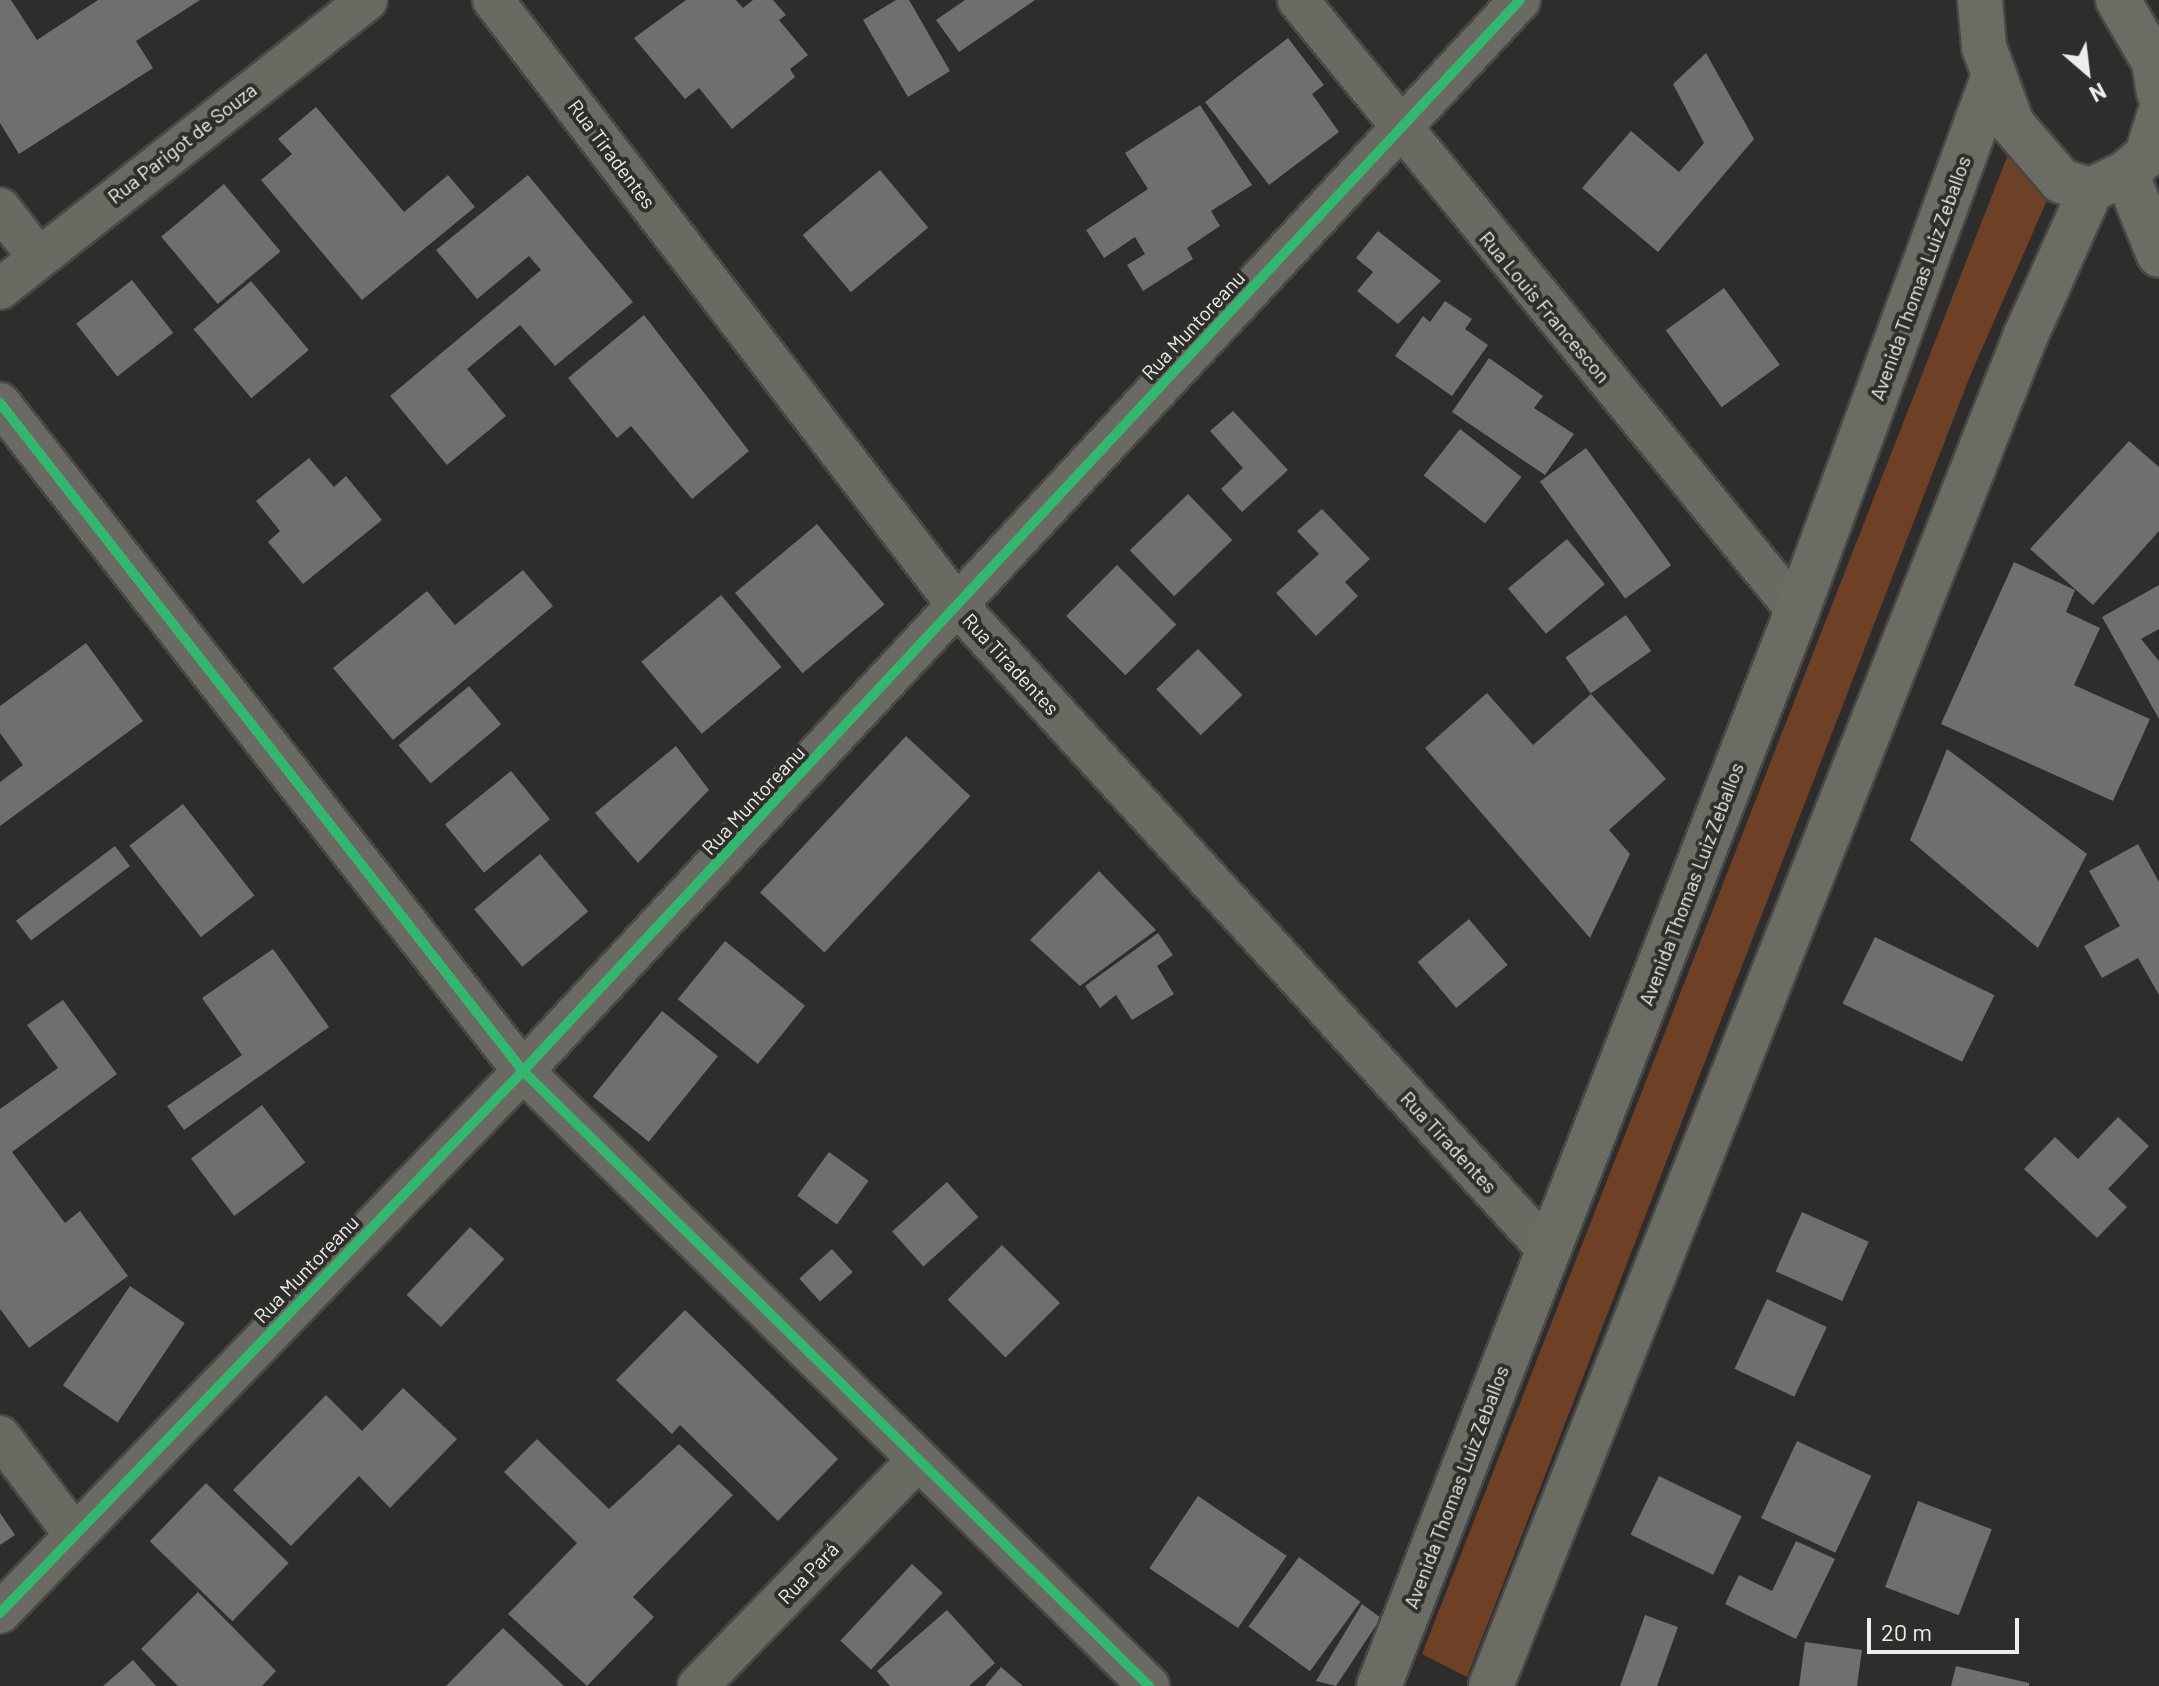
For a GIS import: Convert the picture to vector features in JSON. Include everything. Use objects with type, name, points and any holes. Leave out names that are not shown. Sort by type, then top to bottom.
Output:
[{"type":"main road","points":[[1980,0],[1978,14],[1993,78],[2012,124],[2036,158],[2061,181],[2109,182]]},
{"type":"main road","points":[[2133,10],[2154,62],[2159,93]]},
{"type":"main road","name":"Avenida Thomas Luiz Zeballos","points":[[1393,1680],[1548,1250],[1797,611],[1993,78]]},
{"type":"main road","points":[[1491,1686],[2020,350],[2109,182],[2147,155],[2159,116]]},
{"type":"main road","points":[[2109,182],[2159,255]]},
{"type":"street","name":"Rua Parigot de Souza","points":[[0,289],[37,256],[367,0]]},
{"type":"street","name":"Rua Tiradentes","points":[[493,0],[958,606],[1548,1250]]},
{"type":"street","name":"Rua Louis Francescon","points":[[1298,0],[1398,130],[1797,611]]},
{"type":"street","name":"Rua Muntoreanu","points":[[0,1613],[523,1071],[1520,0]]},
{"type":"street","points":[[0,208],[37,256]]},
{"type":"street","points":[[0,403],[523,1071],[1149,1686]]},
{"type":"street","points":[[0,1436],[74,1534]]},
{"type":"street","name":"Rua Pará","points":[[698,1686],[918,1460]]},
{"type":"shaded area","points":[[2009,152],[2048,198],[1970,376],[1467,1677],[1422,1654]]},
{"type":"building","points":[[0,0],[11,0],[37,40],[98,0],[200,0],[136,41],[153,68],[19,154],[0,123]]},
{"type":"building","points":[[686,0],[736,0],[743,8],[753,0],[773,0],[786,15],[779,20],[808,55],[790,69],[795,77],[732,129],[699,88],[685,99],[634,38]]},
{"type":"building","points":[[896,0],[909,0],[950,71],[908,97],[863,20]]},
{"type":"building","points":[[965,0],[1035,0],[959,52],[936,20]]},
{"type":"building","points":[[1288,38],[1324,85],[1312,94],[1339,132],[1269,185],[1205,102]]},
{"type":"building","points":[[1706,53],[1754,139],[1658,252],[1582,188],[1631,131],[1679,172],[1704,143],[1673,84]]},
{"type":"building","points":[[1200,105],[1252,185],[1211,211],[1220,226],[1187,248],[1193,259],[1143,291],[1127,265],[1145,254],[1135,237],[1104,258],[1086,230],[1148,189],[1125,153]]},
{"type":"building","points":[[316,107],[404,212],[448,175],[475,207],[362,300],[261,180],[292,154],[278,139]]},
{"type":"building","points":[[880,170],[928,227],[851,292],[803,235]]},
{"type":"building","points":[[528,175],[633,302],[555,366],[520,325],[467,369],[506,416],[447,465],[390,396],[541,270],[529,256],[477,299],[436,250]]},
{"type":"building","points":[[224,184],[281,251],[218,304],[161,237]]},
{"type":"building","points":[[1378,231],[1441,281],[1398,324],[1357,291],[1373,272],[1356,258]]},
{"type":"building","points":[[132,280],[173,333],[117,377],[76,324]]},
{"type":"building","points":[[251,281],[309,350],[251,398],[194,329]]},
{"type":"building","points":[[1724,288],[1780,365],[1722,407],[1666,330]]},
{"type":"building","points":[[1445,301],[1472,319],[1465,329],[1488,345],[1452,396],[1395,356],[1423,316],[1430,322]]},
{"type":"building","points":[[644,315],[749,451],[692,499],[631,426],[617,438],[568,378]]},
{"type":"building","points":[[1489,358],[1543,396],[1534,408],[1574,434],[1545,475],[1452,412]]},
{"type":"building","points":[[1233,411],[1288,470],[1242,512],[1221,489],[1243,468],[1210,431]]},
{"type":"building","points":[[1460,429],[1521,477],[1485,524],[1424,475]]},
{"type":"building","points":[[2129,441],[2159,467],[2159,531],[2093,605],[2030,549]]},
{"type":"building","points":[[1586,448],[1671,565],[1625,599],[1540,482]]},
{"type":"building","points":[[309,458],[334,487],[346,476],[382,520],[303,584],[268,542],[280,531],[256,501]]},
{"type":"building","points":[[1188,494],[1232,540],[1174,596],[1130,550]]},
{"type":"building","points":[[1322,509],[1370,559],[1345,582],[1358,596],[1316,636],[1276,593],[1319,554],[1297,531]]},
{"type":"building","points":[[817,524],[884,604],[803,673],[735,593]]},
{"type":"building","points":[[1567,539],[1605,584],[1546,634],[1508,588]]},
{"type":"building","points":[[2014,562],[2075,590],[2066,612],[2100,628],[2074,685],[2150,719],[2113,801],[1941,724]]},
{"type":"building","points":[[1117,565],[1176,624],[1125,675],[1066,616]]},
{"type":"building","points":[[523,570],[553,606],[393,740],[333,668],[427,591],[455,625]]},
{"type":"building","points":[[2159,585],[2159,629],[2141,639],[2159,661],[2159,719],[2102,617]]},
{"type":"building","points":[[721,595],[781,667],[702,734],[641,662]]},
{"type":"building","points":[[1626,615],[1651,651],[1591,693],[1565,657]]},
{"type":"building","points":[[86,643],[143,721],[0,826],[0,782],[23,765],[0,733],[0,706]]},
{"type":"building","points":[[1198,649],[1242,695],[1201,735],[1156,689]]},
{"type":"building","points":[[469,686],[501,724],[431,783],[399,745]]},
{"type":"building","points":[[1487,693],[1533,745],[1591,694],[1666,779],[1609,830],[1630,854],[1590,938],[1425,748]]},
{"type":"building","points":[[906,736],[970,796],[824,953],[760,893]]},
{"type":"building","points":[[676,746],[709,790],[638,863],[595,813]]},
{"type":"building","points":[[1947,749],[2087,854],[2038,948],[1910,840]]},
{"type":"building","points":[[511,771],[550,819],[484,873],[445,824]]},
{"type":"building","points":[[183,804],[254,895],[201,937],[129,846]]},
{"type":"building","points":[[2138,844],[2159,882],[2159,995],[2138,958],[2102,978],[2084,946],[2120,926],[2089,871]]},
{"type":"building","points":[[115,846],[130,866],[31,941],[16,921]]},
{"type":"building","points":[[540,854],[588,911],[522,967],[474,909]]},
{"type":"building","points":[[1099,871],[1156,930],[1080,986],[1030,940]]},
{"type":"building","points":[[1469,919],[1508,965],[1456,1008],[1418,962]]},
{"type":"building","points":[[1158,933],[1173,955],[1157,966],[1174,994],[1132,1020],[1116,995],[1100,1008],[1085,986]]},
{"type":"building","points":[[1875,937],[1995,995],[1962,1062],[1843,1004]]},
{"type":"building","points":[[725,941],[805,1006],[758,1064],[678,999]]},
{"type":"building","points":[[273,949],[329,1027],[184,1130],[167,1106],[242,1055],[202,998]]},
{"type":"building","points":[[63,1000],[117,1074],[12,1152],[65,1223],[80,1211],[128,1276],[29,1348],[0,1309],[0,1109],[58,1068],[27,1025]]},
{"type":"building","points":[[662,1011],[718,1056],[649,1142],[593,1096]]},
{"type":"building","points":[[262,1105],[305,1163],[234,1216],[191,1159]]},
{"type":"building","points":[[2118,1117],[2149,1146],[2108,1189],[2127,1207],[2097,1238],[2024,1169],[2055,1137],[2078,1159]]},
{"type":"building","points":[[829,1152],[869,1181],[837,1224],[797,1196]]},
{"type":"building","points":[[947,1182],[978,1217],[923,1266],[892,1232]]},
{"type":"building","points":[[1802,1212],[1869,1242],[1842,1301],[1776,1271]]},
{"type":"building","points":[[470,1227],[504,1259],[441,1327],[407,1295]]},
{"type":"building","points":[[1002,1245],[1060,1303],[1006,1357],[948,1299]]},
{"type":"building","points":[[832,1249],[853,1272],[820,1301],[799,1278]]},
{"type":"building","points":[[130,1286],[185,1323],[118,1422],[63,1385]]},
{"type":"building","points":[[1767,1299],[1827,1327],[1794,1397],[1734,1369]]},
{"type":"building","points":[[685,1310],[838,1459],[778,1521],[680,1425],[672,1434],[616,1380]]},
{"type":"building","points":[[403,1388],[457,1439],[390,1508],[359,1476],[291,1546],[233,1490],[326,1395],[362,1431]]},
{"type":"building","points":[[537,1439],[609,1509],[679,1444],[733,1495],[633,1597],[654,1617],[587,1686],[508,1614],[577,1543],[504,1472]]},
{"type":"building","points":[[1797,1441],[1871,1476],[1835,1553],[1761,1518]]},
{"type":"building","points":[[1659,1476],[1742,1516],[1713,1575],[1631,1534]]},
{"type":"building","points":[[206,1483],[289,1563],[232,1621],[150,1541]]},
{"type":"building","points":[[1198,1496],[1287,1556],[1238,1628],[1149,1568]]},
{"type":"building","points":[[1918,1501],[1992,1529],[1959,1615],[1885,1587]]},
{"type":"building","points":[[0,1513],[15,1535],[0,1545]]},
{"type":"building","points":[[1796,1541],[1835,1559],[1796,1639],[1725,1604],[1739,1575],[1772,1591]]},
{"type":"building","points":[[1299,1557],[1360,1602],[1310,1671],[1248,1627]]},
{"type":"building","points":[[912,1564],[943,1593],[871,1669],[840,1641]]},
{"type":"building","points":[[198,1592],[276,1671],[262,1686],[178,1686],[141,1649]]},
{"type":"building","points":[[1362,1604],[1381,1618],[1336,1686],[1316,1681]]},
{"type":"building","points":[[947,1610],[995,1663],[969,1686],[890,1686],[877,1671]]},
{"type":"building","points":[[1645,1615],[1678,1627],[1657,1686],[1620,1686]]},
{"type":"building","points":[[503,1628],[564,1686],[446,1686]]},
{"type":"building","points":[[1805,1642],[1862,1650],[1857,1686],[1799,1686]]},
{"type":"building","points":[[133,1660],[156,1686],[103,1686]]},
{"type":"building","points":[[1956,1666],[2029,1683],[2029,1686],[1951,1686]]},
{"type":"building","points":[[1001,1667],[1023,1686],[985,1686]]},
{"type":"cycle path","points":[[0,1613],[523,1071],[1520,0]]},
{"type":"cycle path","points":[[0,403],[523,1071],[1149,1686]]}]
